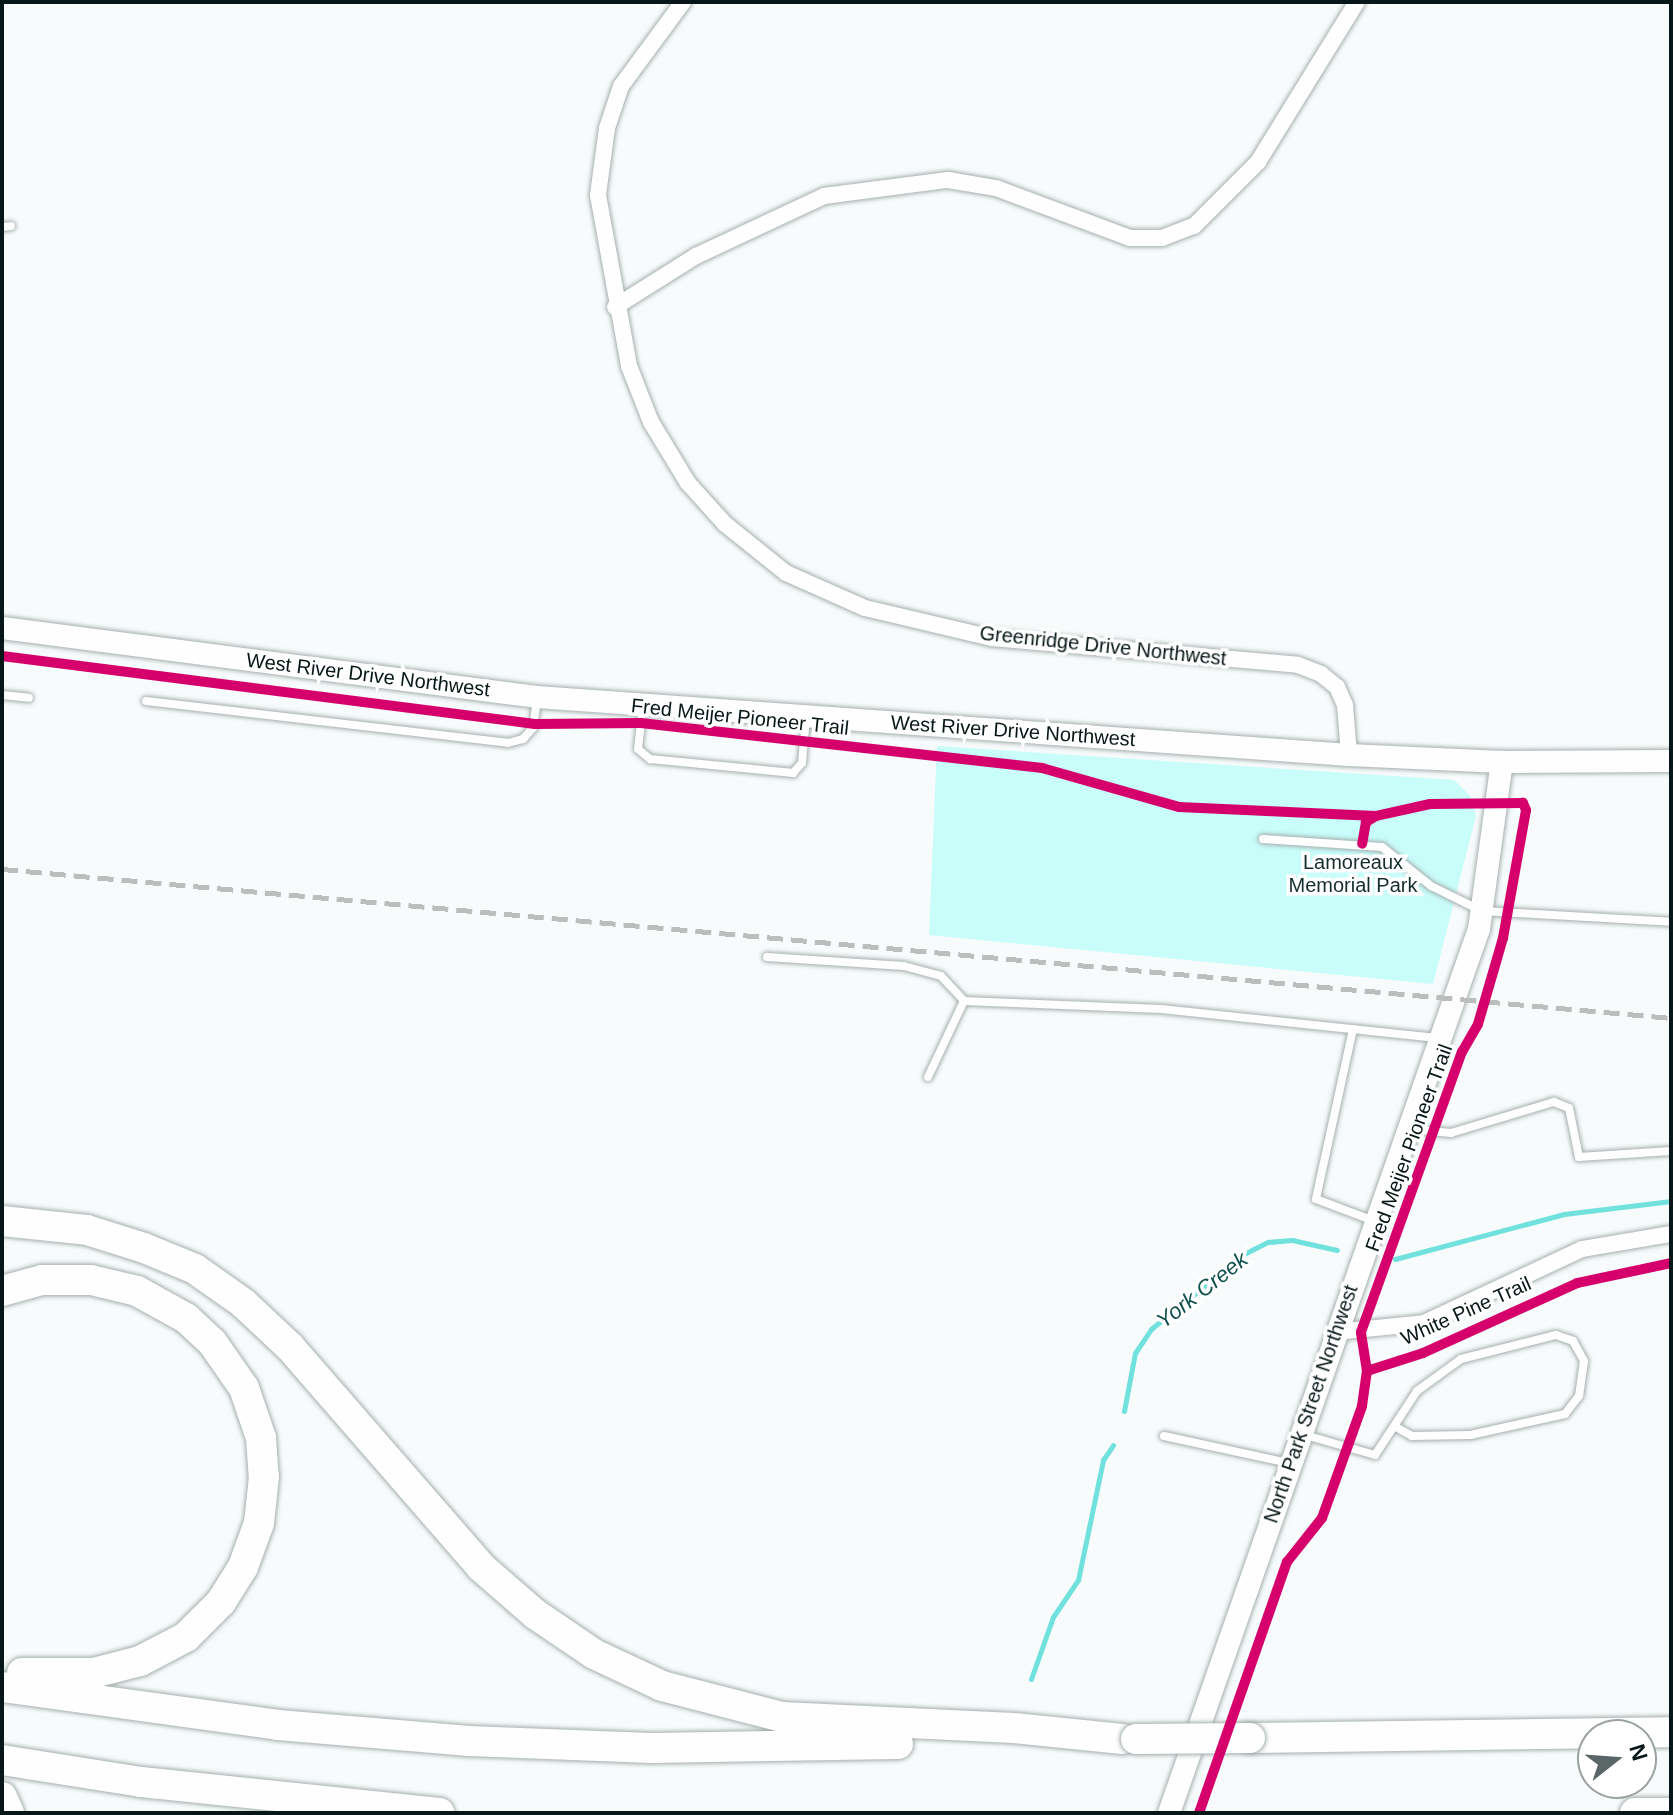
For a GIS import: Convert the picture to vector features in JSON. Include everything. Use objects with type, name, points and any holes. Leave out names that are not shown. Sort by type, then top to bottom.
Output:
[{"type":"highway","points":[[2,1221],[87,1230],[144,1248],[195,1269],[231,1294],[290,1347],[481,1567],[535,1614],[594,1654],[662,1686],[782,1717],[1014,1728],[1129,1739]]},
{"type":"highway","points":[[2,1291],[42,1280],[91,1280],[137,1291],[186,1318],[212,1342],[244,1388],[261,1438],[264,1477],[259,1523],[243,1567],[221,1602],[186,1637],[140,1661],[94,1673],[2,1671]]},
{"type":"highway","points":[[2,1687],[278,1725],[469,1741],[718,1749],[1129,1739],[1671,1732]]},
{"type":"highway","points":[[2,1760],[170,1786],[439,1813]]},
{"type":"highway","points":[[2,1797],[9,1813]]},
{"type":"highway","points":[[1635,1813],[1671,1813]]},
{"type":"main road","name":"West River Drive Northwest","points":[[2,628],[537,697],[1349,755],[1502,762],[1671,761]]},
{"type":"main road","name":"North Park Street Northwest","points":[[1169,1813],[1482,911],[1502,762]]},
{"type":"street","name":"Greenridge Drive Northwest","points":[[683,2],[621,86],[607,128],[598,195],[615,307],[629,366],[651,422],[688,483],[725,524],[786,573],[865,608],[992,638],[1298,665],[1321,674],[1337,687],[1348,719],[1349,755]]},
{"type":"street","points":[[615,307],[696,256],[824,196],[948,180],[996,188],[1130,238],[1162,238],[1194,226],[1258,162],[1357,2]]},
{"type":"street","points":[[1336,1332],[1424,1323],[1582,1249],[1671,1234]]},
{"type":"lane","points":[[2,695],[29,698]]},
{"type":"lane","points":[[146,701],[508,743],[523,739],[533,728],[537,697]]},
{"type":"lane","points":[[644,705],[638,749],[650,759],[793,773],[802,763],[806,716]]},
{"type":"lane","points":[[1263,839],[1382,847],[1431,886],[1482,911],[1671,922]]},
{"type":"lane","points":[[767,957],[904,966],[941,976],[964,1001],[1161,1009],[1440,1038]]},
{"type":"lane","points":[[928,1077],[964,1001]]},
{"type":"lane","points":[[1353,1029],[1316,1199],[1375,1221]]},
{"type":"lane","points":[[1408,1128],[1451,1133],[1554,1102],[1569,1108],[1579,1157],[1671,1151]]},
{"type":"lane","points":[[1300,1434],[1369,1456],[1380,1452],[1417,1391],[1461,1359],[1556,1335],[1573,1341],[1584,1361],[1579,1396],[1565,1414],[1508,1430],[1412,1436],[1396,1427]]},
{"type":"lane","points":[[1164,1436],[1290,1463]]},
{"type":"green space","name":"Lamoreaux Memorial Park","points":[[937,746],[1454,780],[1471,797],[1476,816],[1433,984],[929,935]]},
{"type":"waterway","name":"York Creek","points":[[1395,1259],[1564,1214],[1671,1201]]},
{"type":"waterway","name":"York Creek","points":[[1124,1411],[1135,1353],[1151,1329],[1244,1254],[1268,1242],[1292,1240],[1337,1250]]},
{"type":"waterway","name":"York Creek","points":[[1031,1679],[1053,1617],[1078,1580],[1103,1460],[1113,1445]]},
{"type":"railway","points":[[2,869],[1671,1018]]},
{"type":"cycle path","name":"Fred Meijer Pioneer Trail","points":[[2,656],[535,724],[641,723],[1042,768],[1179,807],[1376,816]]},
{"type":"cycle path","name":"Fred Meijer Pioneer Trail","points":[[1199,1813],[1287,1562],[1322,1518],[1362,1406],[1367,1371],[1361,1332],[1462,1052],[1478,1024],[1503,938],[1526,810],[1523,803],[1430,804],[1376,816],[1366,822],[1362,844]]},
{"type":"cycle path","name":"White Pine Trail","points":[[1367,1371],[1423,1353],[1577,1283],[1671,1263]]}]
